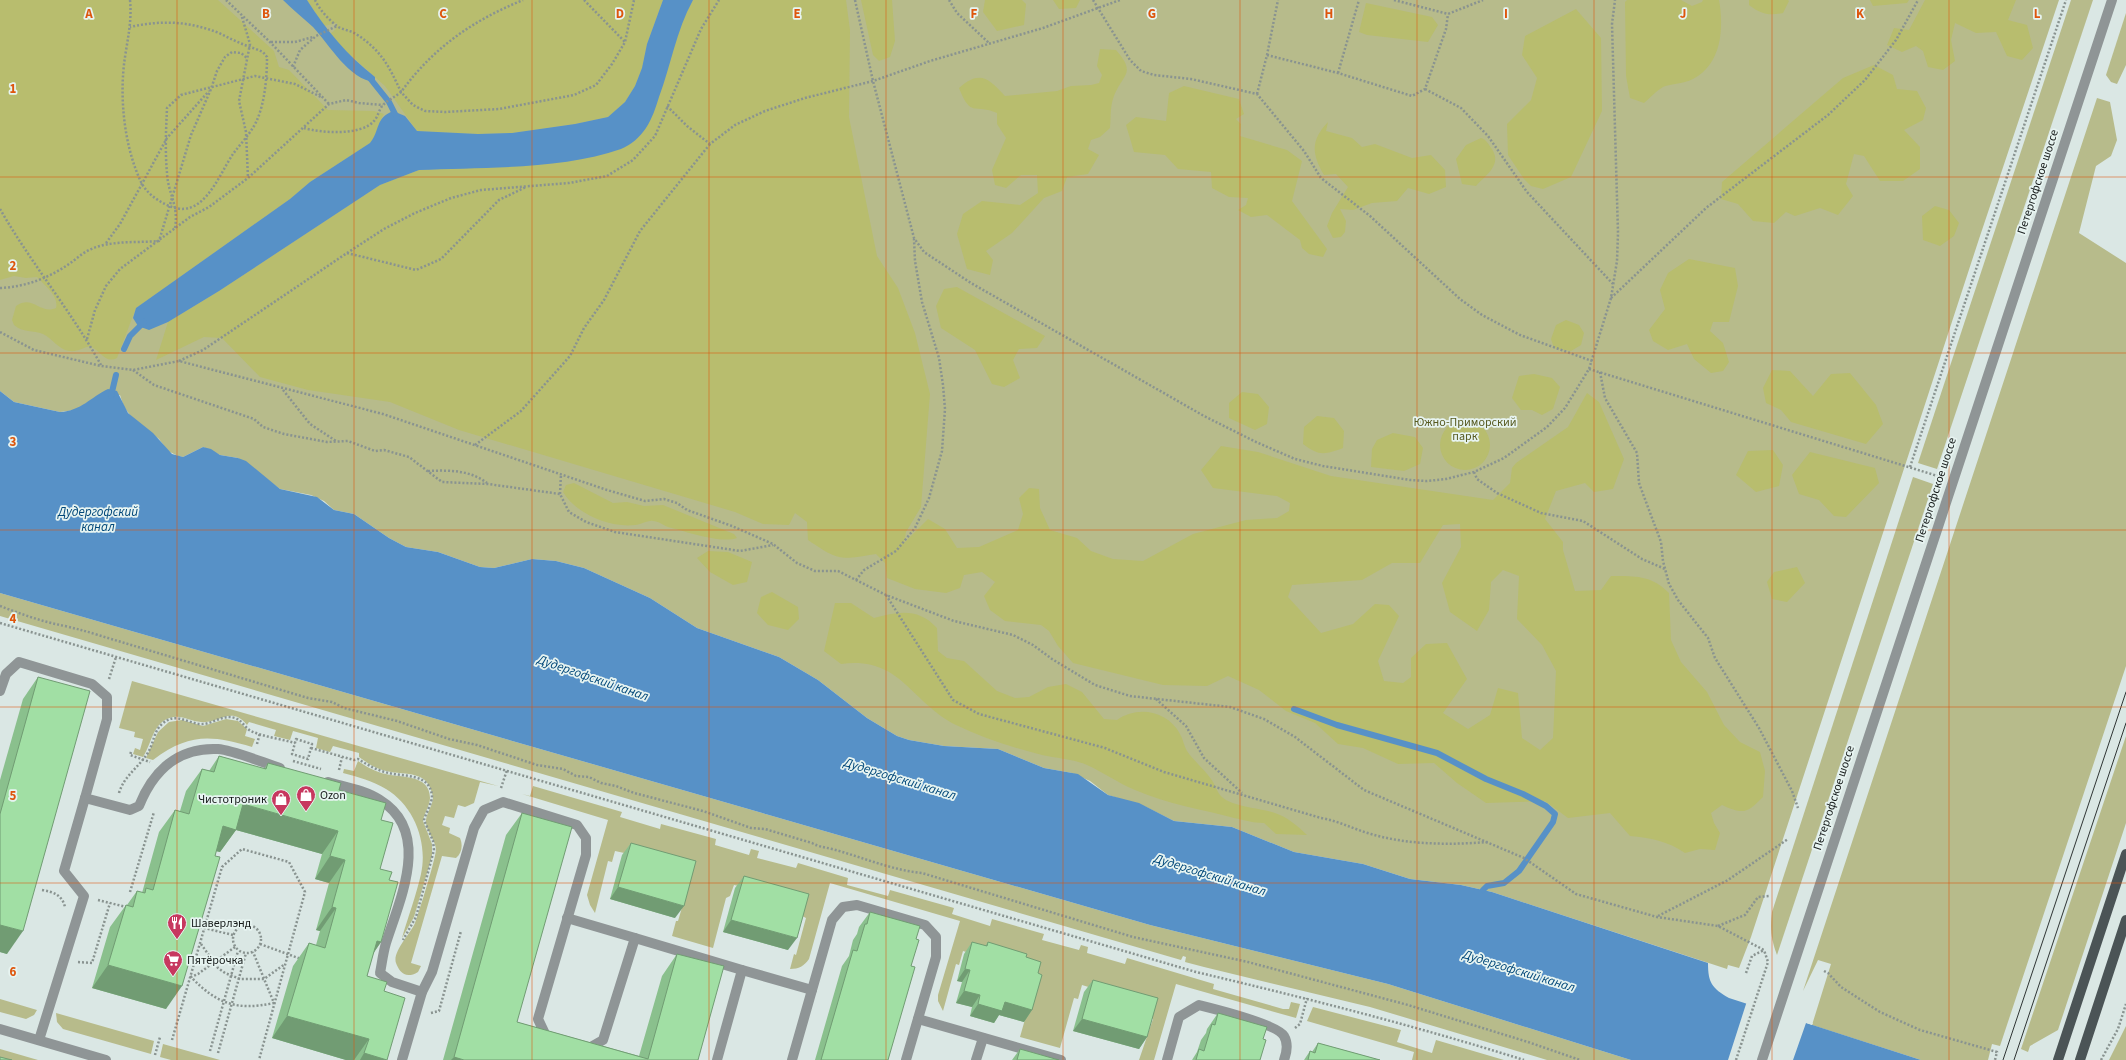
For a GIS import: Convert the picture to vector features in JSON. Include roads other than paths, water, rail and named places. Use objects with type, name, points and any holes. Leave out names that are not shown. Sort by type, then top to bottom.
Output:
[{"type":"main road","points":[[2058,1060],[2126,854]]},
{"type":"main road","points":[[2080,1060],[2126,920]]},
{"type":"street","name":"Петергофское шоссе","points":[[1762,1060],[2112,0]]},
{"type":"street","points":[[0,691],[6,674],[19,662],[92,684],[107,697],[107,719],[64,871],[84,896],[39,1040]]},
{"type":"street","points":[[85,798],[130,810],[139,806],[147,788],[157,772],[174,760],[193,752],[218,749],[295,766]]},
{"type":"street","points":[[322,775],[380,800],[393,811],[403,827],[410,854],[408,873],[385,949],[380,973],[392,982],[422,992]]},
{"type":"street","points":[[402,1060],[422,992],[432,972],[474,828],[484,810],[503,802],[577,825],[586,838],[586,855],[538,1019],[546,1036],[560,1040]]},
{"type":"street","points":[[792,1060],[832,920],[843,907],[857,905],[925,925],[936,937],[936,957],[906,1060]]},
{"type":"street","points":[[567,918],[812,990]]},
{"type":"street","points":[[575,1044],[589,1048],[603,1040],[635,938]]},
{"type":"street","points":[[717,1060],[742,970]]},
{"type":"street","points":[[1167,1060],[1179,1017],[1199,1005],[1273,1027],[1284,1035],[1287,1050],[1284,1060]]},
{"type":"street","points":[[918,1019],[1061,1060]]},
{"type":"street","points":[[0,1029],[101,1059]]},
{"type":"street","points":[[976,1060],[982,1038]]},
{"type":"water","points":[[283,0],[307,0],[338,42],[355,60],[375,77],[375,82],[366,80],[348,68],[313,27]]},
{"type":"water","points":[[663,0],[693,0],[682,24],[652,117],[641,135],[628,145],[621,149],[598,156],[548,164],[495,168],[419,170],[380,185],[219,291],[168,322],[149,330],[138,326],[133,318],[136,308],[290,199],[310,182],[370,143],[380,121],[383,117],[393,111],[405,116],[417,131],[478,134],[512,133],[575,124],[608,117],[625,102],[635,86],[642,68],[647,44]]},
{"type":"water","name":"Дудергофский канал","points":[[108,389],[117,391],[128,413],[153,433],[172,454],[183,457],[203,447],[211,449],[220,455],[246,461],[280,489],[317,497],[334,510],[354,514],[389,538],[406,547],[438,552],[480,567],[494,568],[532,559],[556,561],[584,568],[650,598],[697,628],[779,657],[818,680],[867,718],[897,736],[909,740],[944,746],[998,749],[1044,768],[1078,774],[1108,795],[1139,803],[1174,821],[1232,827],[1294,852],[1363,864],[1410,879],[1461,885],[1492,892],[1708,963],[1709,976],[1712,984],[1729,998],[1921,1060],[1631,1060],[1388,984],[1150,925],[0,593],[0,391],[14,402],[60,412],[74,409]]},
{"type":"waterway","points":[[369,77],[389,102],[397,118]]},
{"type":"waterway","points":[[124,349],[130,336],[144,322]]},
{"type":"waterway","points":[[111,396],[116,375]]},
{"type":"waterway","points":[[1294,709],[1337,725],[1437,753],[1486,779],[1523,794],[1546,806],[1555,814],[1553,822],[1519,871],[1504,883],[1487,886],[1483,890]]},
{"type":"tram line","points":[[2003,1060],[2126,692]]},
{"type":"tram line","points":[[2014,1060],[2126,723]]},
{"type":"place","name":"Ozon","points":[[306,812]]},
{"type":"place","name":"Чистотроник","points":[[281,816]]},
{"type":"place","name":"Шаверлэнд","points":[[177,940]]},
{"type":"place","name":"Пятёрочка","points":[[173,977]]},
{"type":"park label","name":"Южно-Приморский парк","points":[[1465,429]]}]
